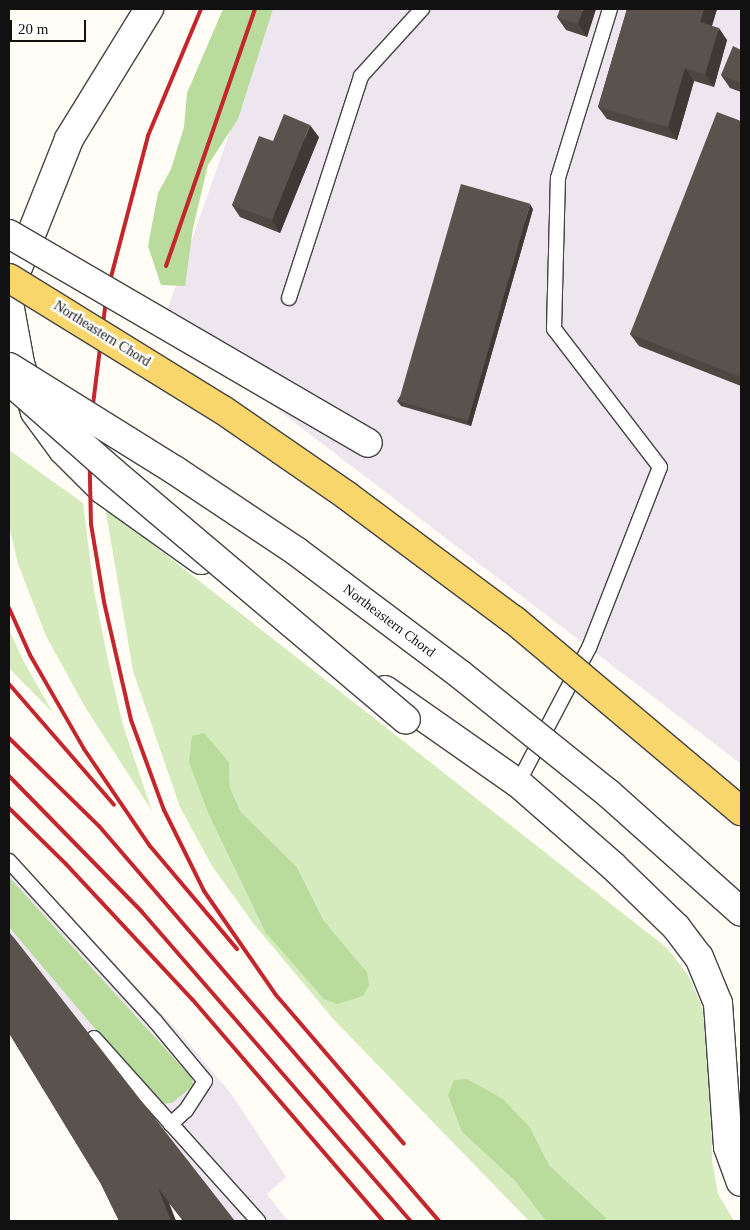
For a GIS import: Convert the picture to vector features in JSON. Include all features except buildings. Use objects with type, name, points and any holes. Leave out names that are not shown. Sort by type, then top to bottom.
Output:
[{"type":"main road","name":"Northeastern Chord","points":[[9,278],[223,410],[346,495],[514,620],[741,811]]},
{"type":"street","points":[[9,290],[68,139],[149,9]]},
{"type":"street","points":[[9,234],[368,443]]},
{"type":"street","points":[[9,303],[20,364],[35,412],[63,450],[102,489],[518,783],[613,866],[676,927],[699,957],[718,1003],[728,1146],[741,1182]]},
{"type":"street","name":"Northeastern Chord","points":[[9,367],[176,471],[296,551],[461,675],[592,780],[741,912]]},
{"type":"street","points":[[9,380],[114,473],[406,720]]},
{"type":"lane","points":[[289,298],[361,76],[422,9]]},
{"type":"lane","points":[[518,783],[589,648],[660,467],[554,329],[558,178],[610,9]]},
{"type":"lane","points":[[9,861],[155,1021],[205,1081],[186,1110],[170,1124]]},
{"type":"lane","points":[[94,1038],[258,1221]]},
{"type":"shaded area","points":[[273,9],[741,9],[741,764],[163,322]]},
{"type":"shaded area","points":[[9,850],[180,1033],[233,1096],[286,1177],[267,1194],[288,1221],[233,1221],[9,935]]},
{"type":"green space","points":[[223,9],[273,9],[238,119],[208,165],[193,228],[185,286],[161,285],[148,246],[158,193],[171,169],[184,127],[187,93]]},
{"type":"green space","points":[[9,450],[83,503],[94,591],[110,670],[123,725],[152,811],[85,707],[46,636],[18,564],[9,526]]},
{"type":"green space","points":[[105,507],[667,948],[688,975],[701,1004],[708,1034],[711,1080],[712,1160],[718,1194],[734,1221],[604,1221],[605,1218],[549,1165],[531,1129],[462,1132],[515,1181],[546,1221],[529,1221],[334,1020],[253,923],[212,866],[180,807],[133,671]],"holes":[[[229,762],[230,788],[241,812],[297,867],[324,921],[367,972],[237,869],[209,815]]]},
{"type":"green space","points":[[9,630],[24,662],[53,713],[9,668]]},
{"type":"green space","points":[[204,733],[229,762],[230,788],[241,812],[297,867],[324,921],[367,972],[369,985],[363,996],[337,1004],[324,999],[266,933],[209,815],[189,762],[192,736]]},
{"type":"green space","points":[[9,877],[191,1077],[194,1085],[172,1103],[159,1104],[9,927]]},
{"type":"green space","points":[[467,1079],[503,1099],[531,1129],[549,1165],[606,1218],[604,1221],[546,1221],[515,1181],[462,1132],[448,1095],[454,1080]]},
{"type":"railway","points":[[201,9],[148,136],[107,292],[89,436],[91,524],[104,602],[131,720],[164,810],[204,891],[276,995],[404,1144]]},
{"type":"railway","points":[[166,266],[255,9]]},
{"type":"railway","points":[[9,608],[30,655],[84,749],[150,846],[237,949]]},
{"type":"railway","points":[[9,684],[114,805]]},
{"type":"railway","points":[[9,738],[99,826],[439,1221]]},
{"type":"railway","points":[[9,776],[142,912],[411,1221]]},
{"type":"railway","points":[[9,808],[66,864],[192,999],[383,1221]]}]
